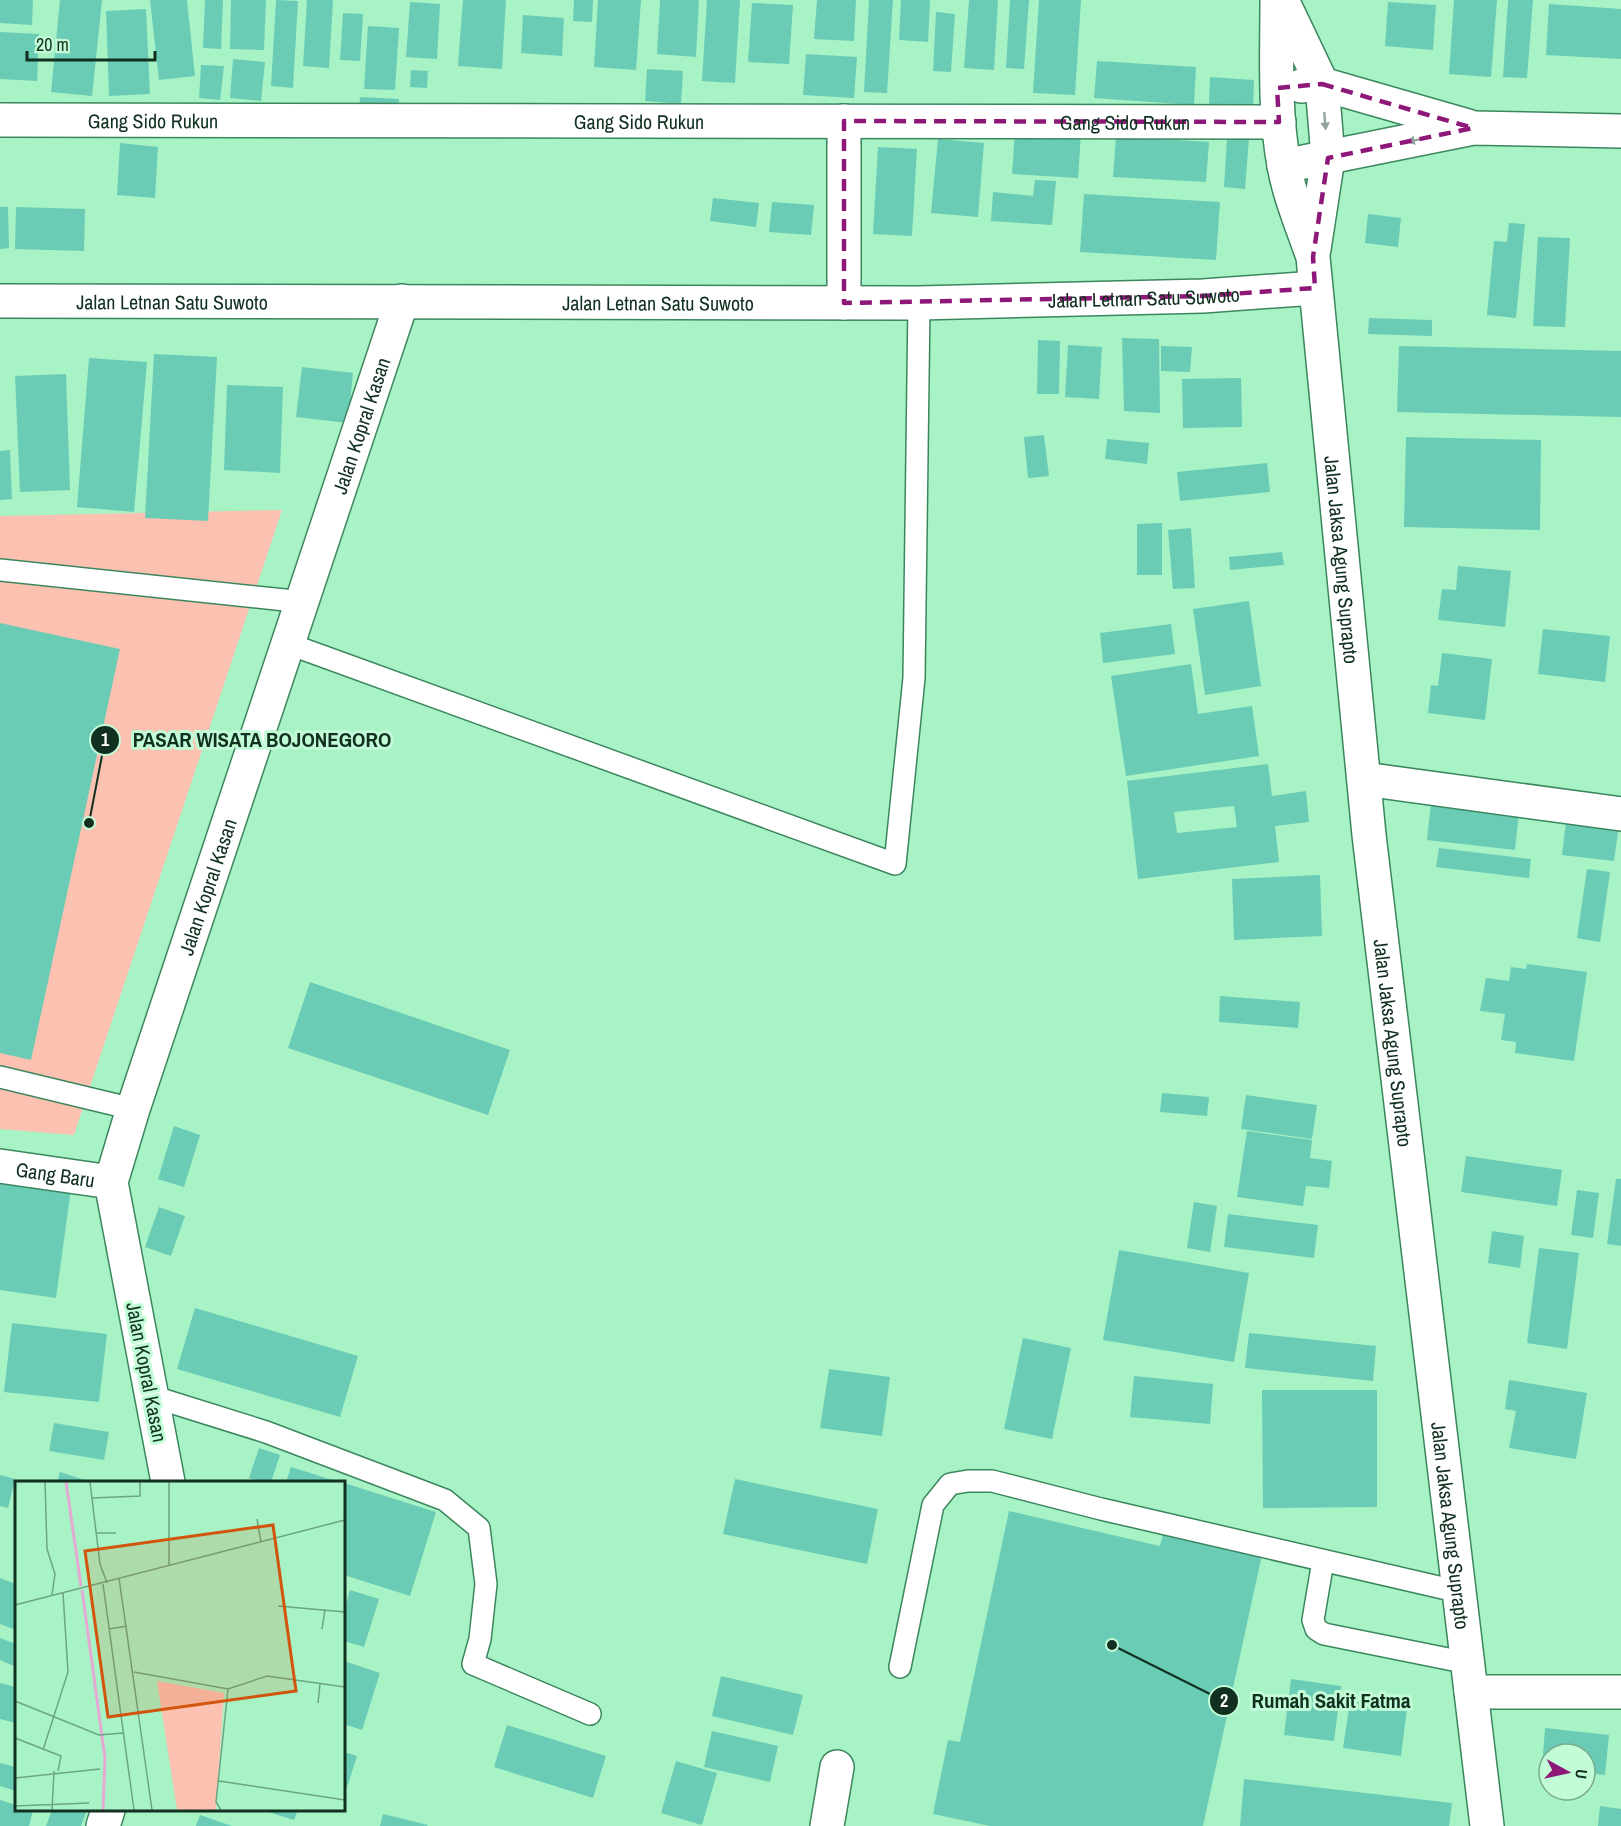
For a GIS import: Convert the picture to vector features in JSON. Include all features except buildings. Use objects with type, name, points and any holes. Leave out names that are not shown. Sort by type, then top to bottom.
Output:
[{"type":"main road","name":"Jalan Jaksa Agung Suprapto","points":[[1280,0],[1322,84],[1328,158],[1314,272]]},
{"type":"main road","name":"Jalan Jaksa Agung Suprapto","points":[[1280,0],[1277,88],[1279,122],[1284,166],[1314,272],[1364,779],[1487,1826]]},
{"type":"main road","points":[[1277,88],[1322,84],[1473,128]]},
{"type":"main road","name":"Gang Sido Rukun","points":[[0,120],[1279,122]]},
{"type":"main road","points":[[844,122],[844,303]]},
{"type":"main road","points":[[1284,166],[1473,128],[1621,131]]},
{"type":"main road","name":"Jalan Letnan Satu Suwoto","points":[[0,301],[919,303],[1203,296],[1314,272]]},
{"type":"main road","name":"Jalan Kopral Kasan","points":[[168,1481],[111,1182],[133,1109],[402,301]]},
{"type":"main road","points":[[1364,779],[1621,814]]},
{"type":"main road","name":"Gang Baru","points":[[0,1166],[111,1182]]},
{"type":"main road","points":[[1470,1677],[1621,1692]]},
{"type":"main road","points":[[827,1826],[837,1767]]},
{"type":"main road","points":[[104,1826],[108,1811]]},
{"type":"lane","points":[[289,644],[895,864],[914,678],[919,303]]},
{"type":"lane","points":[[0,570],[303,602]]},
{"type":"lane","points":[[0,1077],[133,1109]]},
{"type":"lane","points":[[151,1396],[266,1432],[445,1500],[479,1528],[486,1584],[480,1639],[473,1664],[590,1714]]},
{"type":"lane","points":[[900,1667],[933,1505],[950,1484],[968,1481],[992,1481],[1101,1509],[1460,1592]]},
{"type":"lane","points":[[1323,1561],[1313,1620],[1316,1629],[1324,1634],[1470,1677]]},
{"type":"highlighted area","points":[[1322,84],[1473,128],[1328,158],[1313,257],[1315,288],[1203,296],[844,303],[844,121],[1279,122],[1277,88]]},
{"type":"shaded area","points":[[282,510],[74,1135],[0,1129],[0,516]]},
{"type":"place","name":"PASAR WISATA BOJONEGORO","points":[[89,823]]},
{"type":"place","name":"Rumah Sakit Fatma","points":[[1112,1645]]}]
